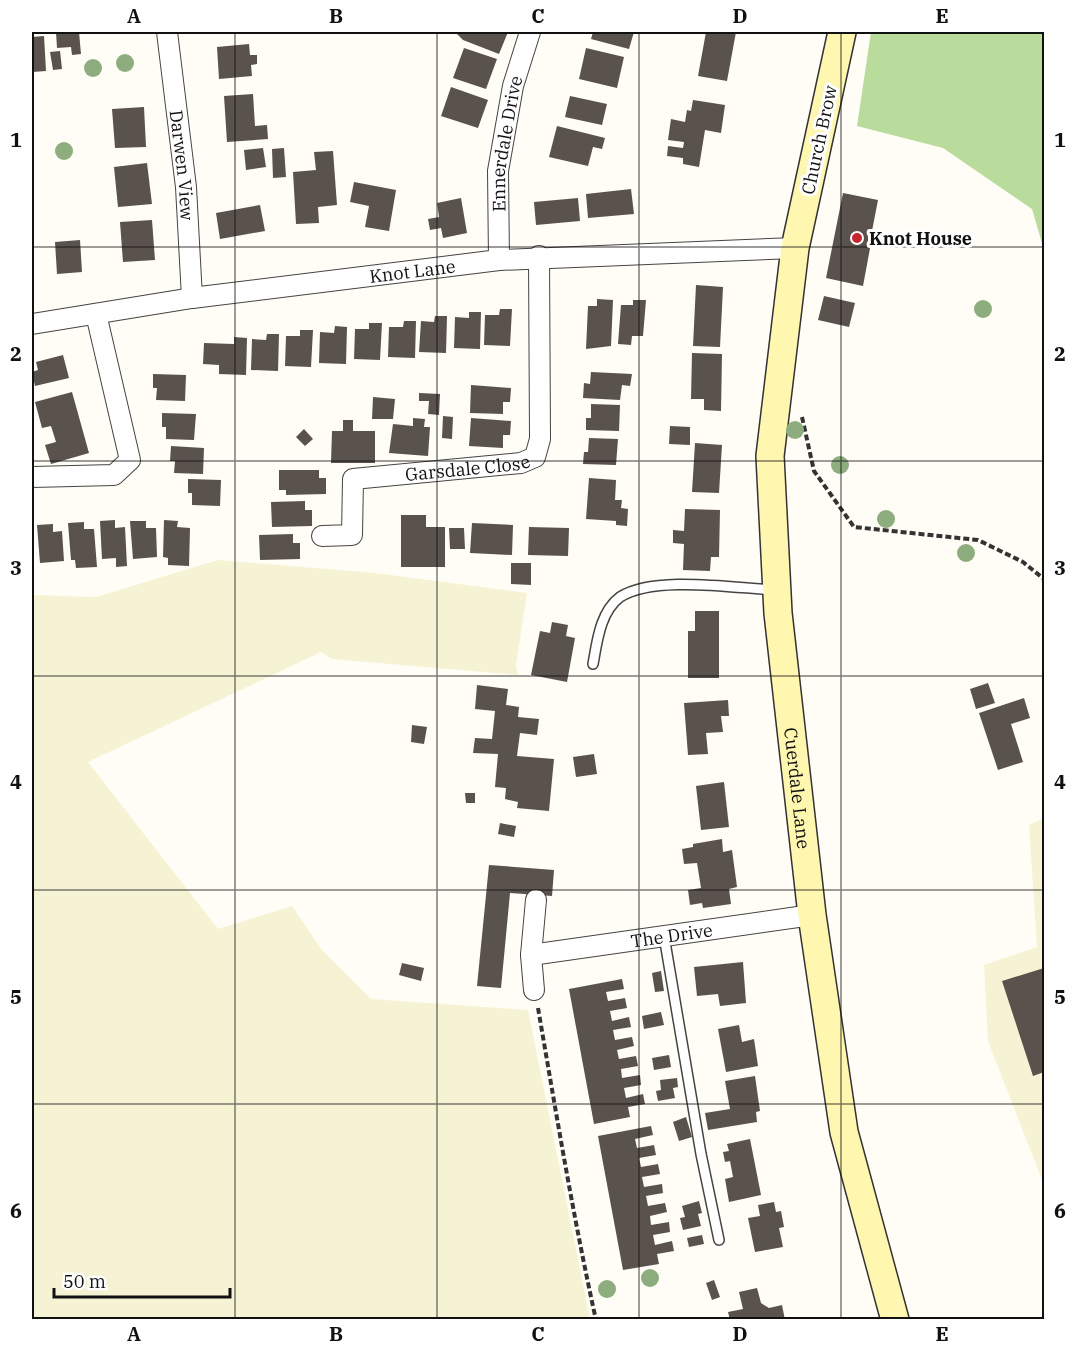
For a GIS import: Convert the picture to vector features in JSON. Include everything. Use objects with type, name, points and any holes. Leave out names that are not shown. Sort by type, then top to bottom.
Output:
[{"type":"main road","name":"Church Brow","points":[[795,248],[842,32]]},
{"type":"main road","name":"Cuerdale Lane","points":[[795,248],[770,456],[777,590],[812,915],[844,1132],[895,1320]]},
{"type":"street","name":"Darwen View","points":[[167,32],[186,187],[192,298]]},
{"type":"street","name":"Ennerdale Drive","points":[[499,260],[498,171],[513,87],[530,32]]},
{"type":"street","name":"Knot Lane","points":[[32,324],[192,298],[539,256],[795,248]]},
{"type":"street","name":"Garsdale Close","points":[[322,536],[352,535],[353,479],[521,463],[535,458],[540,439],[539,256]]},
{"type":"street","points":[[32,477],[114,475],[130,460],[96,314]]},
{"type":"street","points":[[534,990],[531,955],[536,900]]},
{"type":"street","name":"The Drive","points":[[531,955],[812,915]]},
{"type":"lane","points":[[593,664],[600,629],[609,610],[620,598],[636,591],[662,584],[777,590]]},
{"type":"lane","points":[[664,936],[701,1154],[719,1240]]},
{"type":"path","points":[[800,410],[814,471],[854,526],[978,540],[1023,562],[1044,579]]},
{"type":"path","points":[[534,990],[542,1044],[562,1136],[570,1191],[596,1320]]},
{"type":"shaded area","points":[[218,560],[375,573],[527,593],[516,666],[518,675],[332,659],[321,652],[88,762],[218,929],[292,906],[322,950],[371,999],[528,1010],[590,1319],[32,1319],[32,595],[96,597]]},
{"type":"shaded area","points":[[1044,818],[1044,1185],[988,1041],[984,965],[1037,947],[1029,825]]},
{"type":"green space","points":[[871,32],[1044,32],[1044,250],[1032,209],[943,148],[857,126]]},
{"type":"building","points":[[56,32],[79,32],[81,54],[72,55],[71,47],[57,48]]},
{"type":"building","points":[[455,32],[508,32],[499,54],[463,40]]},
{"type":"building","points":[[593,32],[634,32],[629,49],[591,39]]},
{"type":"building","points":[[706,32],[736,32],[727,81],[698,76]]},
{"type":"building","points":[[44,36],[46,71],[32,72],[32,37]]},
{"type":"building","points":[[249,44],[250,55],[257,55],[257,64],[251,65],[252,76],[219,79],[217,47]]},
{"type":"building","points":[[464,48],[497,59],[486,89],[453,78]]},
{"type":"building","points":[[586,48],[624,57],[617,88],[579,79]]},
{"type":"building","points":[[60,51],[62,69],[53,70],[50,52]]},
{"type":"building","points":[[451,87],[488,100],[478,128],[441,116]]},
{"type":"building","points":[[253,94],[255,126],[267,125],[268,139],[227,142],[224,96]]},
{"type":"building","points":[[570,96],[607,104],[602,125],[565,117]]},
{"type":"building","points":[[693,100],[725,105],[721,133],[705,130],[699,167],[683,164],[683,158],[667,156],[668,146],[683,148],[684,142],[668,140],[671,119],[685,122],[687,110],[691,111]]},
{"type":"building","points":[[144,107],[146,147],[115,148],[112,109]]},
{"type":"building","points":[[557,126],[605,138],[602,149],[593,147],[588,166],[549,157]]},
{"type":"building","points":[[263,148],[266,167],[246,170],[244,150]]},
{"type":"building","points":[[284,148],[286,177],[273,178],[272,149]]},
{"type":"building","points":[[333,151],[337,205],[318,207],[319,223],[296,224],[293,172],[316,170],[314,152]]},
{"type":"building","points":[[147,163],[152,204],[118,207],[114,167]]},
{"type":"building","points":[[354,182],[396,190],[389,231],[365,227],[369,206],[350,202]]},
{"type":"building","points":[[631,189],[634,214],[588,218],[586,194]]},
{"type":"building","name":"Knot House","points":[[843,193],[878,200],[872,231],[881,233],[878,245],[871,243],[863,286],[826,278]]},
{"type":"building","points":[[461,198],[467,233],[443,238],[441,228],[430,230],[428,219],[439,217],[437,203]]},
{"type":"building","points":[[578,198],[580,221],[536,225],[534,202]]},
{"type":"building","points":[[260,205],[265,231],[220,239],[216,213]]},
{"type":"building","points":[[152,220],[155,260],[123,262],[120,222]]},
{"type":"building","points":[[80,240],[82,272],[57,274],[55,242]]},
{"type":"building","points":[[696,285],[723,287],[720,347],[693,346]]},
{"type":"building","points":[[824,296],[855,303],[849,327],[818,320]]},
{"type":"building","points":[[597,299],[613,300],[611,346],[586,349],[588,306],[597,306]]},
{"type":"building","points":[[633,300],[646,300],[643,336],[632,336],[631,345],[618,344],[621,305],[633,305]]},
{"type":"building","points":[[500,309],[512,309],[510,346],[484,345],[485,315],[499,315]]},
{"type":"building","points":[[469,312],[481,312],[480,349],[454,348],[455,317],[469,318]]},
{"type":"building","points":[[435,316],[447,316],[446,353],[419,352],[421,321],[434,322]]},
{"type":"building","points":[[404,321],[416,321],[415,358],[388,357],[389,327],[403,327]]},
{"type":"building","points":[[369,323],[382,323],[380,360],[354,359],[355,329],[369,329]]},
{"type":"building","points":[[335,326],[347,327],[346,364],[319,363],[320,332],[334,333]]},
{"type":"building","points":[[300,330],[313,330],[311,367],[285,366],[286,336],[300,336]]},
{"type":"building","points":[[267,334],[279,334],[278,371],[251,370],[252,339],[266,340]]},
{"type":"building","points":[[234,337],[247,338],[246,375],[219,374],[219,365],[203,364],[204,343],[234,344]]},
{"type":"building","points":[[692,353],[722,354],[721,411],[704,410],[704,399],[691,399]]},
{"type":"building","points":[[63,355],[69,378],[35,386],[32,372],[38,370],[36,362]]},
{"type":"building","points":[[591,372],[632,374],[630,386],[622,385],[620,400],[583,398],[584,383],[590,384]]},
{"type":"building","points":[[153,374],[186,375],[185,401],[156,400],[157,388],[153,388]]},
{"type":"building","points":[[471,385],[511,388],[510,402],[503,402],[503,414],[470,413]]},
{"type":"building","points":[[72,392],[89,453],[51,464],[45,445],[56,442],[51,426],[42,428],[35,402]]},
{"type":"building","points":[[419,393],[440,394],[439,415],[428,414],[429,401],[419,401]]},
{"type":"building","points":[[373,397],[395,399],[393,419],[372,419]]},
{"type":"building","points":[[591,404],[620,405],[619,431],[586,430],[586,418],[591,418]]},
{"type":"building","points":[[162,413],[196,414],[194,440],[166,439],[166,427],[162,427]]},
{"type":"building","points":[[443,416],[453,417],[452,439],[442,438]]},
{"type":"building","points":[[413,418],[425,419],[424,427],[430,427],[428,456],[389,453],[393,424],[413,426]]},
{"type":"building","points":[[471,418],[511,421],[510,435],[503,435],[503,448],[469,446]]},
{"type":"building","points":[[343,420],[353,420],[353,431],[375,431],[375,463],[331,463],[332,431],[343,431]]},
{"type":"building","points":[[670,426],[690,427],[690,445],[669,444]]},
{"type":"building","points":[[304,429],[313,439],[305,446],[296,437]]},
{"type":"building","points":[[589,438],[618,439],[616,465],[583,464],[584,452],[588,452]]},
{"type":"building","points":[[695,443],[722,445],[719,493],[692,492]]},
{"type":"building","points":[[171,446],[204,448],[203,474],[174,473],[175,461],[170,461]]},
{"type":"building","points":[[279,470],[319,470],[319,478],[326,478],[326,494],[286,495],[286,490],[279,490]]},
{"type":"building","points":[[589,478],[616,480],[615,500],[622,500],[621,508],[628,509],[627,526],[616,525],[616,521],[586,519]]},
{"type":"building","points":[[188,479],[221,480],[220,506],[192,505],[192,493],[188,493]]},
{"type":"building","points":[[305,501],[305,510],[312,510],[312,526],[272,527],[271,502]]},
{"type":"building","points":[[685,509],[720,510],[719,557],[711,557],[710,571],[683,570],[684,544],[673,543],[673,530],[684,531]]},
{"type":"building","points":[[401,515],[426,515],[426,527],[445,527],[445,567],[401,567]]},
{"type":"building","points":[[115,520],[115,528],[125,527],[127,566],[116,567],[116,558],[102,559],[100,521]]},
{"type":"building","points":[[164,520],[178,521],[177,527],[190,528],[189,566],[168,565],[168,558],[163,557]]},
{"type":"building","points":[[130,521],[146,521],[146,528],[156,528],[157,557],[133,559]]},
{"type":"building","points":[[84,522],[84,529],[94,529],[97,567],[76,568],[75,560],[71,560],[68,523]]},
{"type":"building","points":[[472,523],[513,525],[512,555],[470,553]]},
{"type":"building","points":[[53,524],[53,532],[62,531],[64,561],[40,563],[37,525]]},
{"type":"building","points":[[529,527],[569,528],[568,556],[528,555]]},
{"type":"building","points":[[449,528],[464,528],[465,549],[450,549]]},
{"type":"building","points":[[293,534],[293,543],[300,543],[300,559],[260,560],[259,535]]},
{"type":"building","points":[[511,563],[531,563],[531,585],[511,584]]},
{"type":"building","points":[[695,611],[719,611],[719,678],[688,678],[688,631],[695,631]]},
{"type":"building","points":[[552,622],[568,625],[566,636],[575,638],[567,682],[531,675],[540,631],[550,633]]},
{"type":"building","points":[[988,683],[995,703],[976,709],[970,689]]},
{"type":"building","points":[[477,685],[508,689],[506,705],[519,707],[518,717],[539,719],[537,735],[520,733],[517,756],[554,759],[549,811],[517,808],[518,802],[505,799],[506,788],[495,787],[498,754],[473,753],[475,738],[492,739],[495,711],[475,709]]},
{"type":"building","points":[[1024,698],[1030,718],[1011,724],[1023,762],[998,770],[979,713]]},
{"type":"building","points":[[728,700],[729,716],[721,716],[723,732],[706,733],[708,754],[688,755],[684,703]]},
{"type":"building","points":[[412,725],[427,727],[424,744],[411,742]]},
{"type":"building","points":[[594,754],[597,774],[576,777],[573,757]]},
{"type":"building","points":[[724,782],[729,827],[701,830],[696,786]]},
{"type":"building","points":[[465,793],[475,793],[475,803],[466,803]]},
{"type":"building","points":[[500,823],[516,826],[514,837],[498,834]]},
{"type":"building","points":[[722,839],[723,852],[732,850],[737,887],[729,889],[731,904],[703,908],[702,903],[690,905],[688,890],[701,888],[697,863],[684,864],[682,849],[693,847],[693,844]]},
{"type":"building","points":[[489,865],[554,870],[552,896],[510,893],[501,988],[477,986]]},
{"type":"building","points":[[743,962],[746,1003],[720,1006],[718,994],[697,996],[694,967]]},
{"type":"building","points":[[402,963],[424,968],[421,981],[399,975]]},
{"type":"building","points":[[1044,968],[1044,1072],[1033,1076],[1002,981]]},
{"type":"building","points":[[661,971],[664,991],[655,992],[652,973]]},
{"type":"building","points":[[622,979],[624,989],[606,992],[608,1001],[625,998],[627,1008],[610,1011],[612,1021],[629,1017],[631,1027],[613,1030],[615,1040],[632,1037],[634,1046],[617,1050],[619,1059],[636,1056],[638,1066],[621,1069],[622,1078],[640,1075],[641,1085],[624,1088],[626,1098],[643,1094],[645,1104],[628,1107],[630,1117],[594,1124],[569,989]]},
{"type":"building","points":[[661,1012],[664,1025],[644,1029],[642,1016]]},
{"type":"building","points":[[739,1025],[742,1042],[754,1039],[758,1066],[726,1072],[718,1029]]},
{"type":"building","points":[[669,1055],[671,1067],[654,1070],[652,1058]]},
{"type":"building","points":[[755,1076],[760,1111],[756,1112],[757,1122],[708,1130],[705,1113],[730,1109],[725,1081]]},
{"type":"building","points":[[677,1078],[678,1087],[673,1088],[675,1098],[658,1101],[656,1091],[661,1090],[660,1080]]},
{"type":"building","points":[[686,1117],[692,1137],[679,1141],[673,1122]]},
{"type":"building","points":[[651,1126],[653,1135],[635,1139],[637,1148],[654,1145],[656,1155],[639,1158],[641,1167],[658,1164],[660,1174],[642,1177],[644,1187],[662,1184],[663,1193],[646,1196],[648,1206],[665,1203],[667,1212],[650,1216],[651,1225],[669,1222],[670,1232],[653,1235],[655,1245],[672,1241],[674,1251],[657,1254],[659,1264],[623,1270],[598,1136]]},
{"type":"building","points":[[750,1139],[761,1195],[729,1202],[725,1179],[733,1177],[730,1161],[725,1162],[723,1152],[729,1151],[727,1144]]},
{"type":"building","points":[[699,1201],[702,1213],[698,1214],[701,1226],[683,1230],[680,1218],[685,1217],[682,1206]]},
{"type":"building","points":[[774,1202],[776,1212],[781,1211],[784,1227],[779,1228],[783,1247],[755,1252],[748,1218],[760,1216],[758,1205]]},
{"type":"building","points":[[702,1235],[704,1244],[689,1247],[687,1238]]},
{"type":"building","points":[[714,1280],[720,1297],[712,1300],[706,1283]]},
{"type":"building","points":[[757,1288],[761,1303],[769,1308],[782,1305],[785,1320],[730,1320],[728,1312],[743,1309],[739,1292]]},
{"type":"place","name":"Knot House","points":[[857,238]]}]
